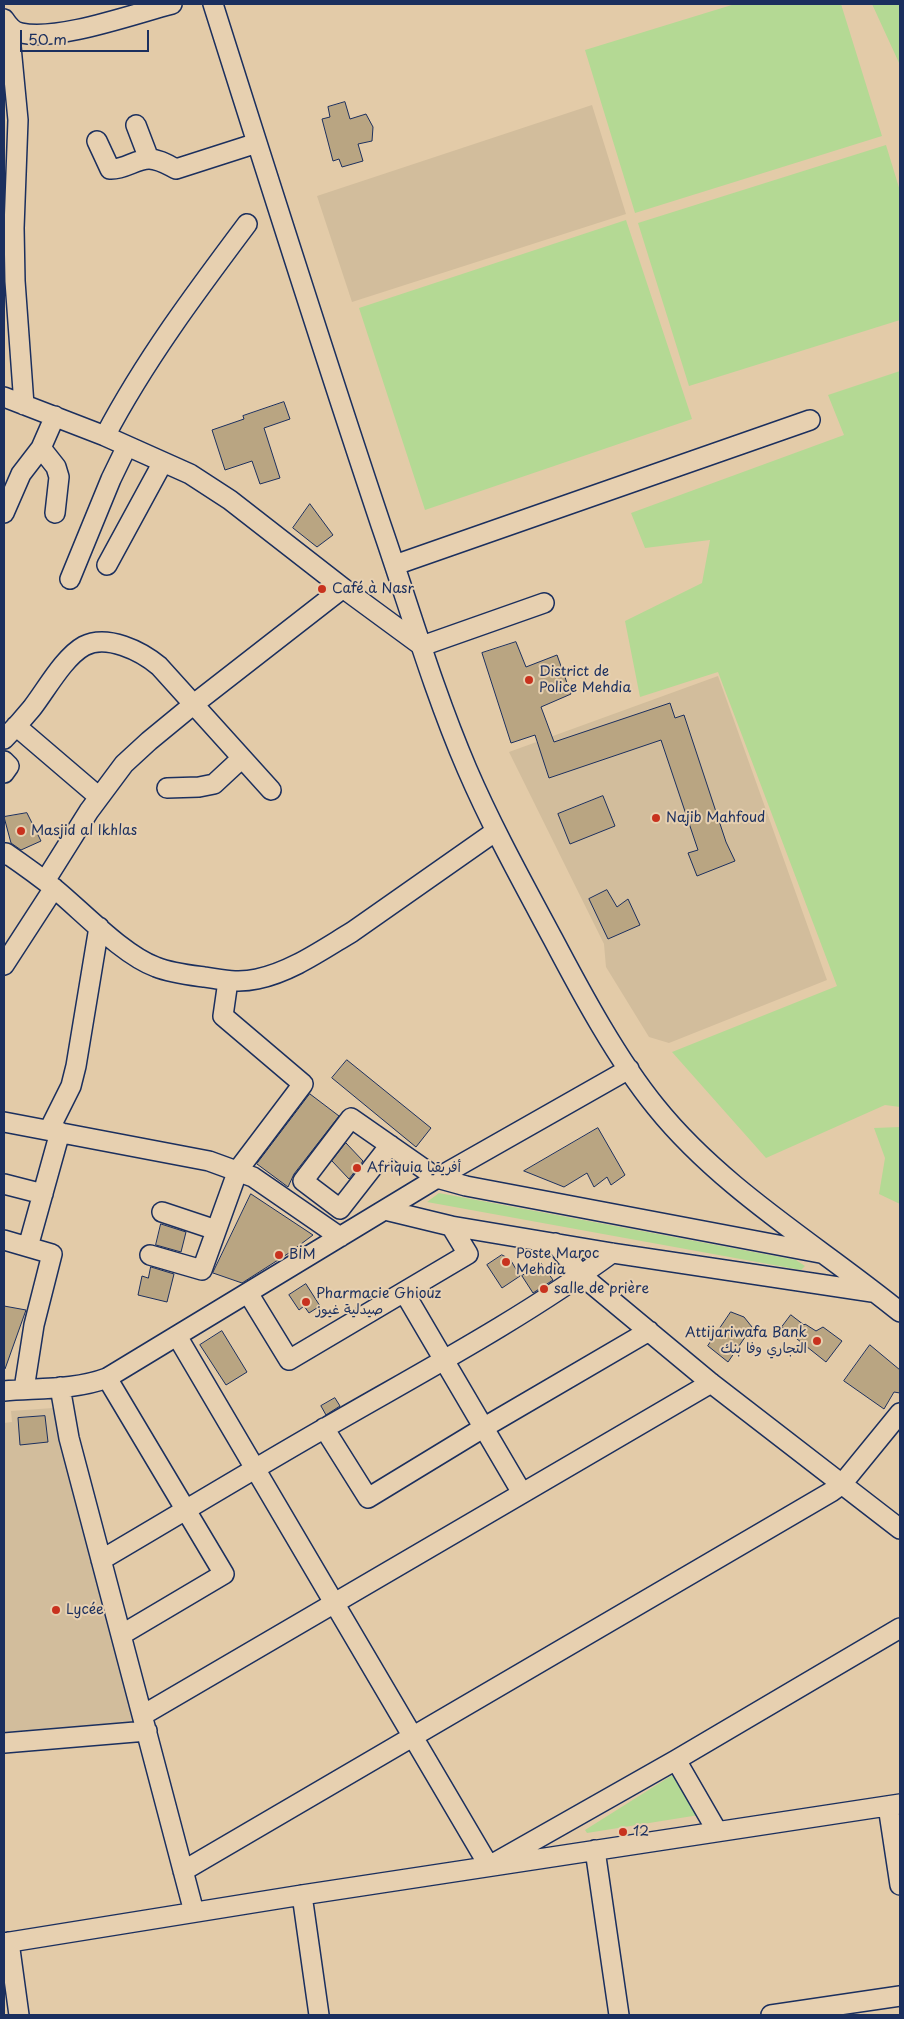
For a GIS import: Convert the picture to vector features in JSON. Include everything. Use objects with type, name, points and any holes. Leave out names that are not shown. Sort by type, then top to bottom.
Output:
[{"type":"street","points":[[5,20],[21,33],[50,34],[69,31],[172,4]]},
{"type":"street","points":[[213,4],[394,565],[467,769],[496,831],[574,979],[629,1069],[654,1105],[683,1138],[720,1172],[900,1312]]},
{"type":"street","points":[[5,20],[18,120],[9,227],[16,281],[24,405]]},
{"type":"street","points":[[136,125],[149,159]]},
{"type":"street","points":[[98,141],[110,169],[118,170],[149,159],[162,162],[176,169],[257,143]]},
{"type":"street","points":[[105,436],[146,365],[247,224]]},
{"type":"street","points":[[4,397],[105,436],[190,474],[230,500],[422,646]]},
{"type":"street","points":[[4,513],[21,474],[41,448],[54,416]]},
{"type":"street","points":[[394,565],[810,420]]},
{"type":"street","points":[[70,579],[111,479],[127,446]]},
{"type":"street","points":[[41,448],[56,467],[59,477],[55,514]]},
{"type":"street","points":[[107,565],[163,462]]},
{"type":"street","points":[[4,965],[50,885],[70,840],[124,764],[148,741],[194,704],[344,588]]},
{"type":"street","points":[[422,646],[544,603]]},
{"type":"street","points":[[99,797],[10,733],[74,654],[86,645],[101,643],[117,644],[134,649],[147,656],[169,676],[271,790]]},
{"type":"street","points":[[167,788],[199,788],[214,784],[242,758]]},
{"type":"street","points":[[4,761],[9,766],[4,774]]},
{"type":"street","points":[[5,851],[50,885],[136,958],[156,968],[228,981],[258,979],[307,959],[352,932],[496,831]]},
{"type":"street","points":[[28,1247],[43,1194],[54,1131],[71,1086],[76,1066],[99,927]]},
{"type":"street","points":[[150,1255],[202,1270],[238,1170],[303,1084],[222,1016],[228,981]]},
{"type":"street","points":[[4,1391],[92,1383],[107,1378],[437,1178],[629,1069]]},
{"type":"street","points":[[345,1234],[340,1209],[303,1181],[351,1118],[437,1178],[466,1186],[823,1254]]},
{"type":"street","points":[[4,1122],[209,1161],[238,1170],[253,1177],[345,1234]]},
{"type":"street","points":[[340,1209],[390,1145]]},
{"type":"street","points":[[4,1184],[43,1194]]},
{"type":"street","points":[[385,1210],[451,1226],[612,1253],[876,1292]]},
{"type":"street","points":[[162,1212],[216,1230]]},
{"type":"street","points":[[248,1294],[289,1360],[468,1254],[451,1226]]},
{"type":"street","points":[[4,1240],[52,1254],[34,1325],[24,1389]]},
{"type":"street","points":[[556,1243],[581,1275],[711,1383],[900,1529]]},
{"type":"street","points":[[101,1560],[324,1428],[445,1360],[581,1275],[612,1253]]},
{"type":"street","points":[[404,1292],[522,1492]]},
{"type":"street","points":[[324,1428],[368,1498],[649,1331]]},
{"type":"street","points":[[177,1336],[489,1866]]},
{"type":"street","points":[[107,1378],[224,1574],[121,1635]]},
{"type":"street","points":[[4,1743],[144,1723],[334,1602],[711,1383]]},
{"type":"street","points":[[60,1387],[69,1438],[194,1912]]},
{"type":"street","points":[[183,1871],[831,1492],[842,1484],[900,1412]]},
{"type":"street","points":[[489,1866],[676,1760],[900,1628]]},
{"type":"street","points":[[676,1760],[718,1831]]},
{"type":"street","points":[[19,2015],[6,1943],[302,1894],[894,1805],[900,1886]]},
{"type":"street","points":[[595,1850],[619,2015]]},
{"type":"street","points":[[302,1894],[319,2015]]},
{"type":"street","points":[[771,2015],[900,1996]]},
{"type":"shaded area","points":[[592,105],[626,214],[352,302],[317,196]]},
{"type":"shaded area","name":"Najib Mahfoud","points":[[718,676],[827,980],[669,1043],[649,1037],[606,967],[604,944],[509,752]]},
{"type":"shaded area","points":[[53,1408],[134,1724],[4,1735],[4,1423],[12,1422],[11,1411]]},
{"type":"green space","points":[[735,4],[841,4],[882,136],[635,213],[585,50]]},
{"type":"green space","points":[[872,4],[900,4],[900,65]]},
{"type":"green space","points":[[886,145],[900,191],[900,320],[689,386],[638,223]]},
{"type":"green space","points":[[626,220],[692,419],[425,510],[359,308]]},
{"type":"green space","points":[[900,371],[900,1107],[885,1105],[766,1158],[672,1052],[837,986],[718,672],[640,697],[625,621],[702,583],[710,540],[645,548],[631,513],[844,435],[828,395]]},
{"type":"green space","points":[[900,1127],[900,1204],[879,1194],[885,1158],[874,1128]]},
{"type":"green space","points":[[439,1193],[796,1260],[805,1266],[801,1270],[427,1202]]},
{"type":"green space","points":[[674,1774],[699,1815],[587,1833],[585,1830]]},
{"type":"building","points":[[345,102],[350,119],[366,114],[373,127],[372,141],[358,144],[363,161],[342,167],[339,159],[333,161],[322,119],[330,117],[328,107]]},
{"type":"building","points":[[284,402],[290,419],[264,428],[280,478],[260,484],[252,461],[225,470],[212,430],[244,419],[243,416]]},
{"type":"building","points":[[310,504],[333,535],[317,547],[293,528]]},
{"type":"building","points":[[516,642],[526,667],[557,655],[571,694],[541,707],[554,742],[670,703],[675,718],[684,715],[726,842],[735,861],[697,876],[688,853],[698,850],[661,740],[549,778],[535,735],[511,743],[482,653]]},
{"type":"building","points":[[603,796],[615,826],[570,844],[558,814]]},
{"type":"building","name":"Masjid al Ikhlas","points":[[27,813],[41,841],[21,850],[11,843],[4,817]]},
{"type":"building","points":[[607,890],[617,907],[628,899],[640,925],[608,939],[589,899]]},
{"type":"building","points":[[347,1060],[431,1128],[416,1147],[332,1078]]},
{"type":"building","points":[[310,1094],[339,1116],[294,1174],[288,1187],[257,1164]]},
{"type":"building","points":[[598,1128],[625,1175],[611,1185],[607,1177],[594,1187],[587,1173],[564,1187],[524,1171]]},
{"type":"building","points":[[346,1143],[363,1161],[349,1179],[332,1161]]},
{"type":"building","points":[[251,1194],[313,1235],[242,1283],[213,1273]]},
{"type":"building","points":[[161,1224],[186,1232],[181,1252],[156,1245]]},
{"type":"building","points":[[502,1255],[510,1259],[520,1276],[502,1288],[487,1265]]},
{"type":"building","points":[[541,1263],[553,1280],[533,1293],[522,1276]]},
{"type":"building","points":[[151,1267],[174,1274],[167,1302],[138,1295],[142,1276],[148,1278]]},
{"type":"building","points":[[306,1284],[320,1306],[309,1313],[304,1306],[299,1310],[289,1295]]},
{"type":"building","points":[[4,1306],[26,1310],[5,1369],[4,1369]]},
{"type":"building","points":[[731,1312],[744,1317],[752,1327],[728,1362],[708,1346]]},
{"type":"building","points":[[791,1315],[816,1331],[823,1327],[842,1341],[826,1362],[782,1327]]},
{"type":"building","points":[[222,1331],[247,1372],[226,1385],[200,1345]]},
{"type":"building","points":[[870,1345],[900,1370],[900,1393],[894,1392],[884,1409],[844,1381]]},
{"type":"building","points":[[335,1398],[340,1406],[326,1415],[321,1406]]},
{"type":"building","points":[[45,1416],[48,1442],[20,1445],[18,1418]]},
{"type":"place","name":"Café à Nasr","points":[[322,589]]},
{"type":"place","name":"District de Police Mehdia","points":[[529,680]]},
{"type":"place","name":"Najib Mahfoud","points":[[656,818]]},
{"type":"place","name":"Masjid al Ikhlas","points":[[21,831]]},
{"type":"place","name":"Afriquia أفريقيا","points":[[357,1168]]},
{"type":"place","name":"BİM","points":[[279,1255]]},
{"type":"place","name":"Poste Maroc Mehdia","points":[[506,1262]]},
{"type":"place","name":"salle de prière","points":[[544,1289]]},
{"type":"place","name":"Pharmacie Ghiouz صيدلية غيوز","points":[[306,1302]]},
{"type":"place","name":"Attijariwafa Bank التجاري وفا بنك","points":[[817,1341]]},
{"type":"place","name":"Lycée","points":[[56,1610]]},
{"type":"place","name":"12","points":[[623,1832]]}]
